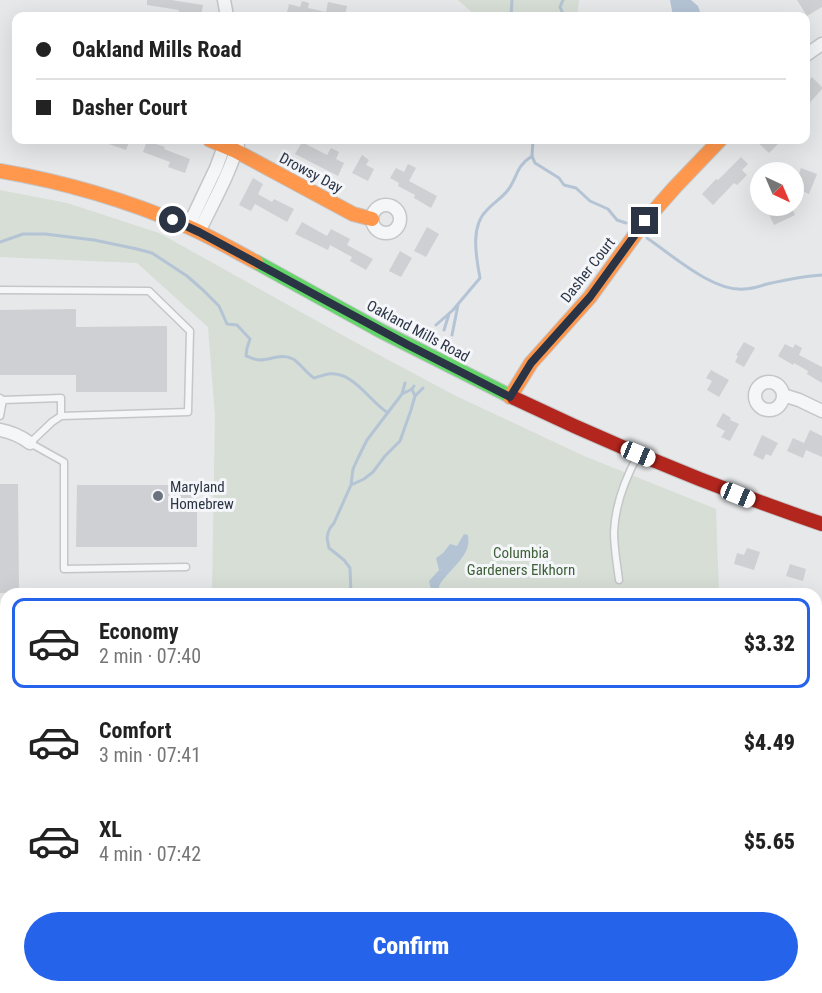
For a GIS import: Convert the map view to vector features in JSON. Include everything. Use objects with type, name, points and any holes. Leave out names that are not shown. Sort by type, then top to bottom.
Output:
[{"type":"street","name":"Drowsy Day","points":[[231,144],[353,214],[372,219]]},
{"type":"street","points":[[194,230],[231,144]]},
{"type":"street","name":"Dasher Court","points":[[510,397],[531,363],[590,297],[645,221],[716,144]]},
{"type":"street","name":"Oakland Mills Road","points":[[0,171],[51,180],[89,190],[159,214],[194,230],[510,397],[605,441],[752,501],[822,524]]},
{"type":"street","points":[[783,395],[822,411]]},
{"type":"street","points":[[0,430],[10,431],[30,443]]},
{"type":"lane","points":[[0,290],[149,291],[190,331],[188,412],[61,416],[30,443],[64,462],[64,569],[186,567]]},
{"type":"lane","points":[[0,416],[2,399],[61,398],[61,416]]},
{"type":"lane","points":[[619,580],[614,534],[615,514],[623,487],[638,454]]},
{"type":"green space","points":[[458,0],[579,0],[578,12],[472,12]]},
{"type":"green space","name":"Columbia Gardeners Elkhorn","points":[[0,190],[67,203],[159,233],[454,395],[584,456],[716,509],[719,588],[212,588],[215,415],[208,327],[137,263],[0,257]]},
{"type":"water","points":[[670,0],[691,0],[698,6],[700,12],[672,12]]},
{"type":"water","points":[[464,534],[468,535],[468,544],[460,561],[446,576],[439,588],[431,588],[429,581],[439,570],[436,558],[450,544],[457,546]]},
{"type":"building","points":[[147,0],[171,0],[203,5],[202,12],[179,12],[179,10],[147,5]]},
{"type":"building","points":[[797,0],[822,0],[822,7],[810,14],[810,12],[804,12]]},
{"type":"building","points":[[302,1],[309,3],[308,8],[326,12],[287,12],[289,4],[300,7]]},
{"type":"building","points":[[328,2],[347,6],[346,12],[326,12]]},
{"type":"building","points":[[812,77],[822,89],[810,102],[810,79]]},
{"type":"building","points":[[109,144],[128,144],[126,150]]},
{"type":"building","points":[[146,144],[156,144],[190,159],[185,173],[168,167],[170,162],[143,152]]},
{"type":"building","points":[[301,144],[306,144],[327,155],[331,148],[339,152],[336,159],[344,163],[338,176],[295,154]]},
{"type":"building","points":[[759,144],[778,144],[769,153]]},
{"type":"building","points":[[362,155],[369,160],[366,165],[374,169],[368,181],[352,173]]},
{"type":"building","points":[[741,157],[748,164],[742,170],[747,175],[737,185],[734,183],[713,205],[702,194]]},
{"type":"building","points":[[408,164],[416,168],[409,181],[437,196],[431,208],[414,198],[415,195],[398,186],[399,183],[390,178],[396,168],[404,172]]},
{"type":"building","points":[[804,169],[817,174],[809,194],[804,192]]},
{"type":"building","points":[[253,178],[263,184],[258,194],[272,202],[274,199],[294,209],[287,222],[255,204],[251,211],[239,205]]},
{"type":"building","points":[[770,216],[793,216],[774,225]]},
{"type":"building","points":[[302,222],[327,236],[331,229],[350,239],[347,245],[373,259],[366,270],[350,261],[352,257],[330,245],[328,250],[295,234]]},
{"type":"building","points":[[427,227],[439,234],[426,257],[414,251]]},
{"type":"building","points":[[400,251],[412,258],[401,277],[389,271]]},
{"type":"building","points":[[76,309],[76,327],[167,326],[167,392],[76,392],[76,375],[0,375],[0,310]]},
{"type":"building","points":[[744,342],[755,348],[744,367],[735,362],[738,356],[736,355]]},
{"type":"building","points":[[785,344],[793,348],[795,344],[802,348],[799,355],[822,367],[822,383],[807,374],[808,371],[778,356]]},
{"type":"building","points":[[711,370],[729,380],[719,397],[707,390],[712,381],[706,378]]},
{"type":"building","points":[[723,413],[731,418],[730,420],[739,424],[730,441],[721,437],[725,431],[716,426]]},
{"type":"building","points":[[810,430],[822,436],[822,457],[806,450],[803,458],[787,451],[793,438],[804,443]]},
{"type":"building","points":[[762,435],[778,443],[771,456],[766,454],[763,460],[753,455]]},
{"type":"building","points":[[0,484],[18,484],[19,588],[0,588]]},
{"type":"building","points":[[77,485],[197,485],[197,547],[76,547]]},
{"type":"building","points":[[747,548],[760,552],[754,570],[734,564],[737,553],[744,555]]},
{"type":"building","points":[[790,564],[806,569],[803,581],[786,576]]},
{"type":"waterway","points":[[511,12],[512,0]]},
{"type":"waterway","points":[[562,12],[560,7],[563,0]]},
{"type":"waterway","points":[[436,325],[453,310],[480,278],[476,242],[478,224],[487,210],[508,190],[522,164],[532,156],[533,144]]},
{"type":"waterway","points":[[532,156],[535,163],[559,178],[564,185],[576,188],[590,201],[608,209],[617,220],[626,223]]},
{"type":"waterway","points":[[0,242],[23,234],[45,234],[94,240],[152,253],[187,276],[203,290],[219,306],[227,324],[237,325],[250,339],[246,356],[260,360],[289,357],[314,378],[328,374],[346,377],[388,413]]},
{"type":"waterway","points":[[647,238],[706,279],[732,288],[744,289],[822,275]]},
{"type":"waterway","points":[[452,335],[458,305]]},
{"type":"waterway","points":[[444,330],[449,314]]},
{"type":"waterway","points":[[351,588],[350,568],[329,548],[328,533],[351,485],[353,469],[367,440],[402,394],[405,383]]},
{"type":"waterway","points":[[402,394],[414,386]]},
{"type":"waterway","points":[[412,389],[415,396],[423,388]]},
{"type":"waterway","points":[[351,485],[373,472],[400,441],[415,396]]},
{"type":"traffic: fast","points":[[256,262],[381,331],[514,398]]},
{"type":"traffic: slow","points":[[219,144],[353,214],[372,219]]},
{"type":"traffic: slow","points":[[510,397],[531,363],[590,297],[645,221],[716,144]]},
{"type":"traffic: slow","points":[[0,171],[71,186],[141,208],[195,230],[256,262]]},
{"type":"traffic: jam","points":[[514,398],[666,466],[822,524]]},
{"type":"place","name":"Maryland Homebrew","points":[[158,496]]},
{"type":"route","points":[[173,220],[510,397],[531,363],[590,297],[645,221]]}]
